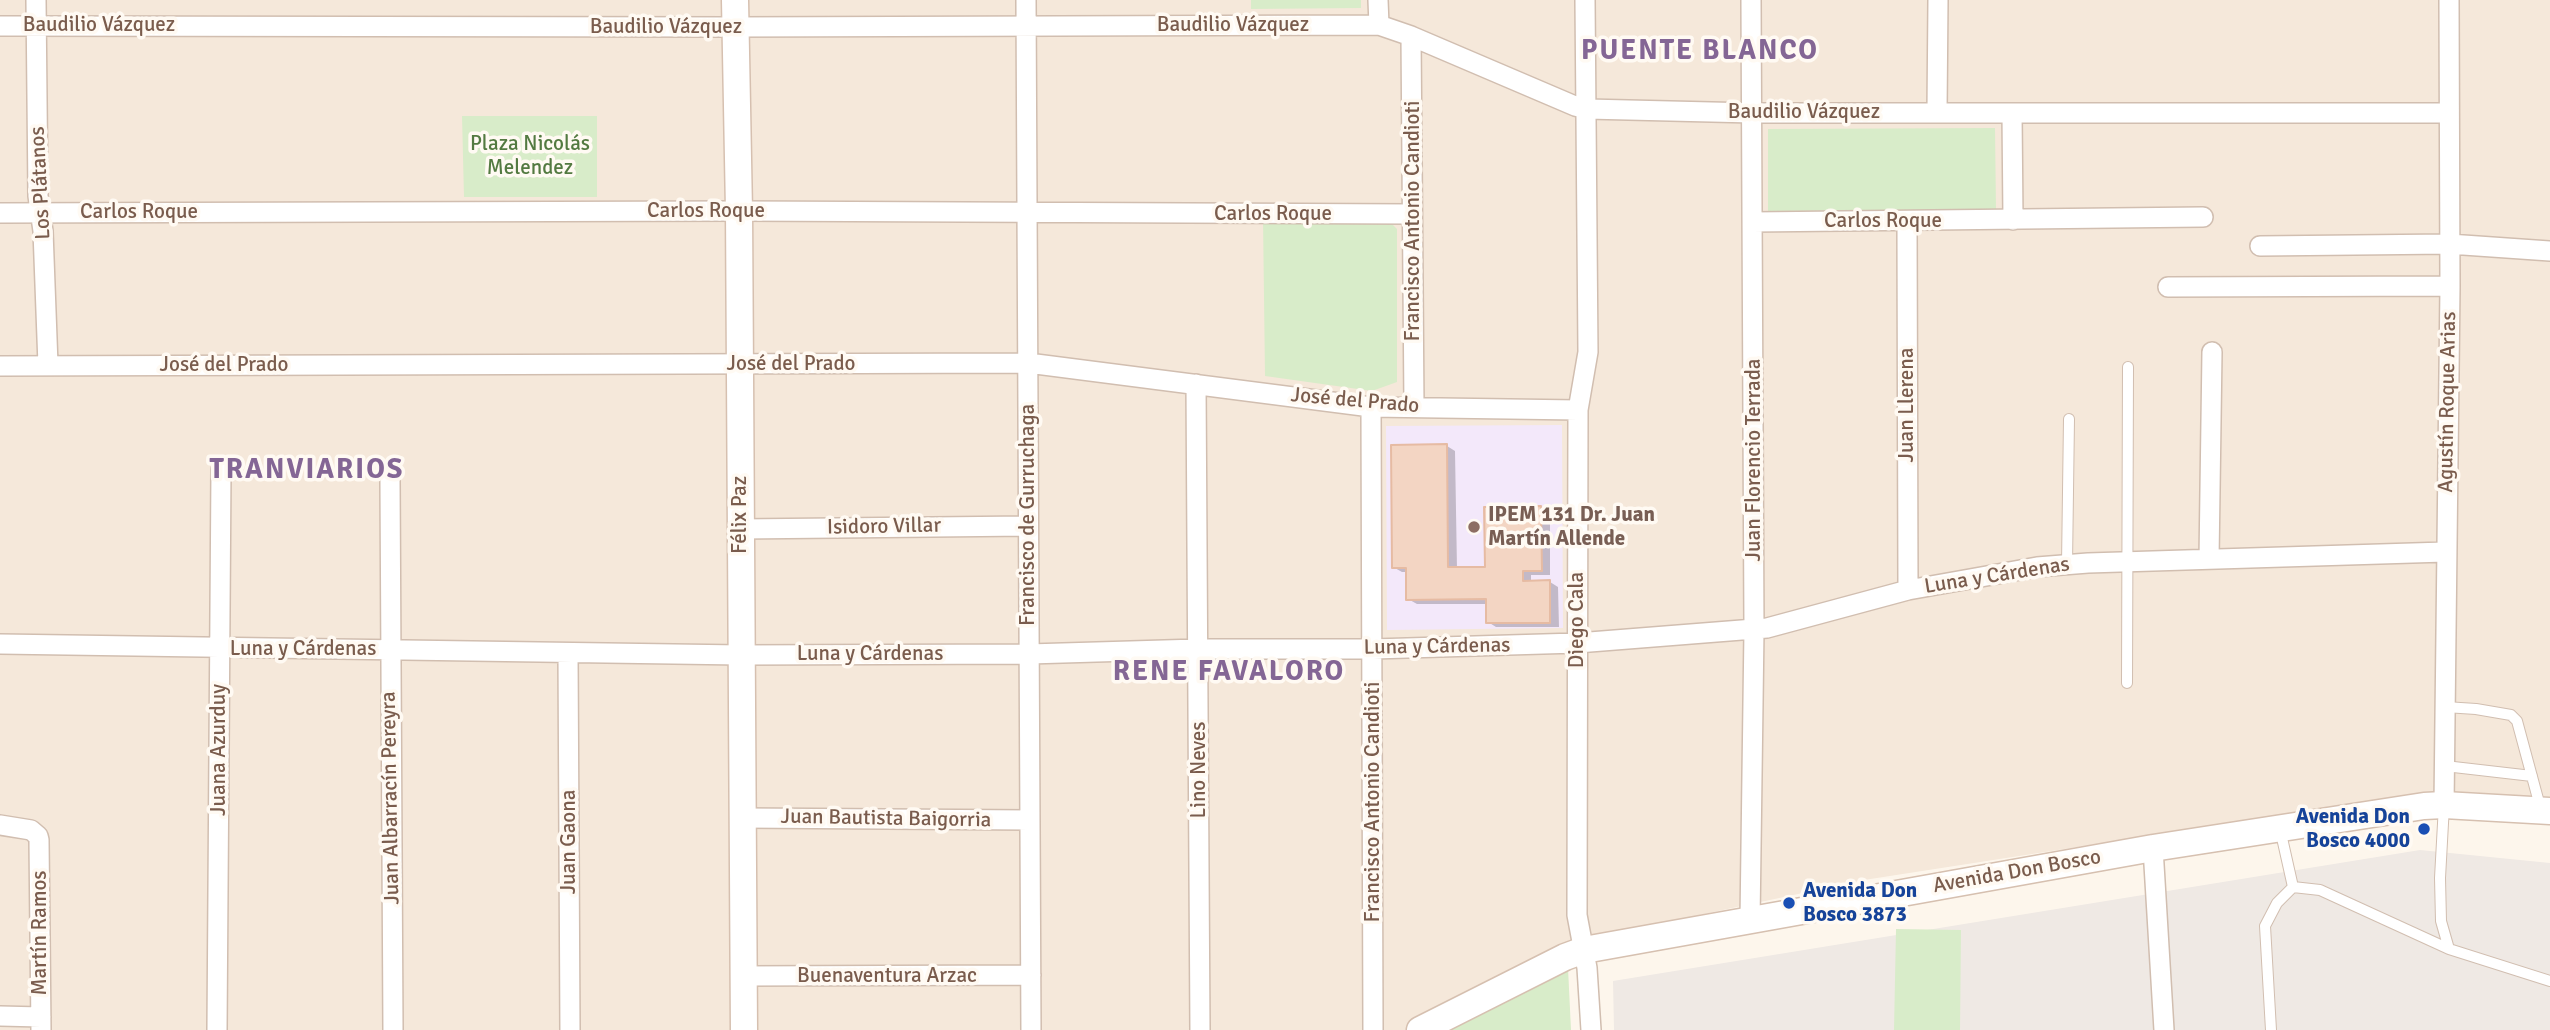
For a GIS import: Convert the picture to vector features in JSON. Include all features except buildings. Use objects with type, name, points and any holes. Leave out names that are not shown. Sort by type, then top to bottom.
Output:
[{"type":"main road","name":"Félix Paz","points":[[735,0],[739,211],[744,1030]]},
{"type":"main road","name":"Avenida Don Bosco","points":[[1420,1030],[1584,950],[2153,848],[2280,828],[2444,805],[2545,811]]},
{"type":"street","name":"Los Plátanos","points":[[36,0],[38,196],[43,231],[48,365]]},
{"type":"street","name":"Francisco de Gurruchaga","points":[[1026,0],[1031,1030]]},
{"type":"street","points":[[1378,0],[1379,25]]},
{"type":"street","name":"Diego Cala","points":[[1585,0],[1588,352],[1578,410],[1577,915],[1584,950],[1591,1030]]},
{"type":"street","name":"Juan Florencio Terrada","points":[[1750,920],[1754,630],[1751,0]]},
{"type":"street","points":[[1937,112],[1938,0]]},
{"type":"street","name":"Agustín Roque Arias","points":[[2444,805],[2450,286],[2449,0]]},
{"type":"street","name":"Baudilio Vázquez","points":[[0,26],[1379,25],[1587,109],[1753,113],[2449,113]]},
{"type":"street","name":"Francisco Antonio Candioti","points":[[1411,36],[1414,407]]},
{"type":"street","points":[[2012,113],[2013,220]]},
{"type":"street","name":"Carlos Roque","points":[[0,213],[739,211],[1412,214]]},
{"type":"street","name":"Carlos Roque","points":[[1753,222],[2203,217]]},
{"type":"street","name":"Juan Llerena","points":[[1907,221],[1908,590]]},
{"type":"street","points":[[2260,246],[2449,244],[2550,251]]},
{"type":"street","points":[[2168,287],[2450,286]]},
{"type":"street","points":[[2209,559],[2212,352]]},
{"type":"street","name":"José del Prado","points":[[0,366],[1028,363],[1371,407],[1578,410]]},
{"type":"street","name":"Lino Neves","points":[[1196,384],[1200,1030]]},
{"type":"street","name":"Francisco Antonio Candioti","points":[[1371,407],[1373,1030]]},
{"type":"street","name":"Juana Azurduy","points":[[218,1030],[221,470]]},
{"type":"street","name":"Juan Albarracín Pereyra","points":[[390,481],[393,1030]]},
{"type":"street","name":"Isidoro Villar","points":[[740,529],[1028,526]]},
{"type":"street","name":"Luna y Cárdenas","points":[[0,644],[741,655],[1029,654],[1577,643],[1754,630],[1783,625],[1908,590],[2010,571],[2067,564],[2445,552]]},
{"type":"street","name":"Juan Gaona","points":[[568,653],[570,1030]]},
{"type":"street","name":"Juan Bautista Baigorria","points":[[742,818],[1030,820]]},
{"type":"street","name":"Martín Ramos","points":[[0,825],[30,830],[38,836],[41,1023]]},
{"type":"street","points":[[2153,848],[2164,1030]]},
{"type":"street","name":"Buenaventura Arzac","points":[[744,976],[1031,975]]},
{"type":"street","points":[[0,1016],[41,1023]]},
{"type":"lane","points":[[2127,683],[2128,367]]},
{"type":"lane","points":[[2067,564],[2069,419]]},
{"type":"lane","points":[[2445,707],[2511,715],[2517,721],[2545,811]]},
{"type":"lane","points":[[2445,766],[2532,776]]},
{"type":"lane","points":[[2444,805],[2440,878],[2441,921],[2449,949]]},
{"type":"lane","points":[[2280,828],[2293,887]]},
{"type":"lane","points":[[2293,887],[2320,890],[2449,949],[2550,981]]},
{"type":"lane","points":[[2271,1030],[2265,926],[2277,903],[2293,887]]},
{"type":"shaded area","points":[[0,0],[2550,0],[2550,803],[2426,793],[1864,880],[1558,945],[1406,1030],[0,1030]]},
{"type":"shaded area","name":"IPEM 131 Dr. Juan Martín Allende","points":[[1562,425],[1563,628],[1387,630],[1386,426]]},
{"type":"shaded area","points":[[2420,850],[2550,863],[2550,1030],[1614,1030],[1613,981]]},
{"type":"green space","points":[[1251,0],[1361,0],[1361,8],[1251,9]]},
{"type":"green space","name":"Plaza Nicolás Melendez","points":[[462,116],[597,116],[597,197],[464,197]]},
{"type":"green space","points":[[1995,128],[1996,210],[1768,211],[1768,129]]},
{"type":"green space","points":[[1263,218],[1387,219],[1397,229],[1397,382],[1372,391],[1265,376]]},
{"type":"green space","points":[[1896,929],[1961,930],[1960,1030],[1894,1030]]},
{"type":"green space","points":[[1568,968],[1571,1030],[1444,1030]]},
{"type":"place","name":"IPEM 131 Dr. Juan Martín Allende","points":[[1474,527]]},
{"type":"place","name":"Avenida Don Bosco 4000","points":[[2424,829]]},
{"type":"place","name":"Avenida Don Bosco 3873","points":[[1789,903]]},
{"type":"district","name":"PUENTE BLANCO","points":[[1700,52]]},
{"type":"district","name":"TRANVIARIOS","points":[[307,471]]},
{"type":"district","name":"RENE FAVALORO","points":[[1229,673]]}]
